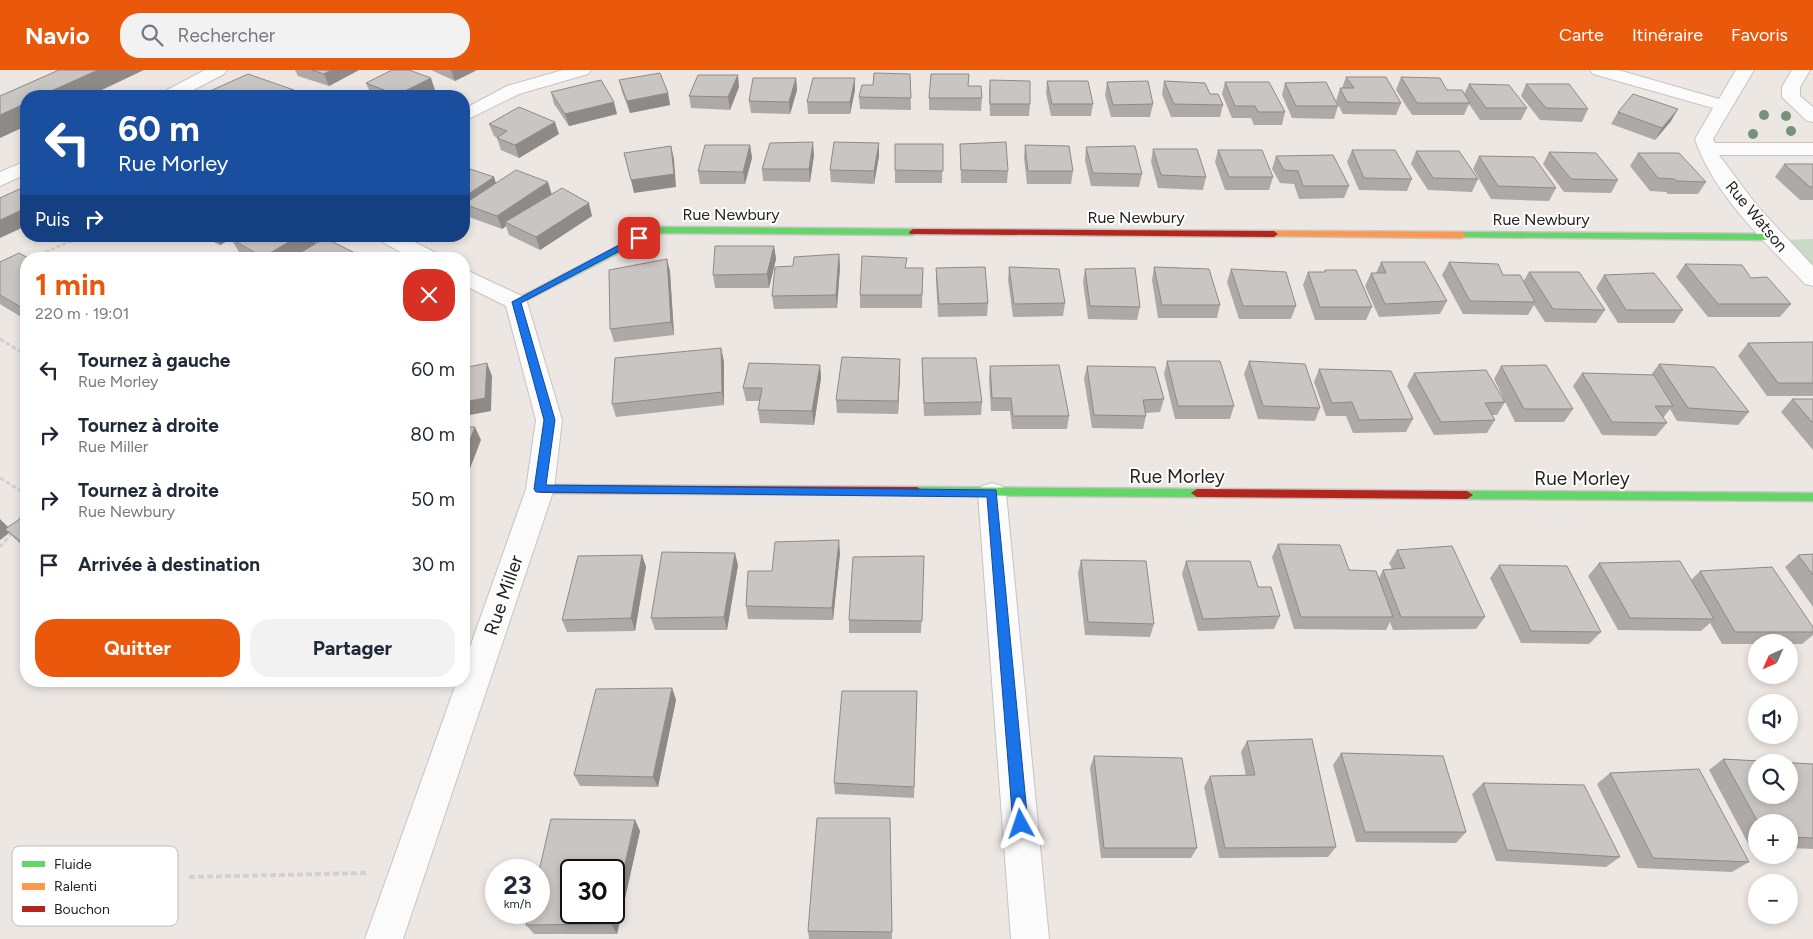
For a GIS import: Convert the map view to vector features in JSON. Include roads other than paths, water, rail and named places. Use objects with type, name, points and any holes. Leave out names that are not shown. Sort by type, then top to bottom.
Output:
[{"type":"street","points":[[180,90],[218,70]]},
{"type":"street","points":[[470,113],[512,90],[582,70]]},
{"type":"street","points":[[1599,70],[1722,105]]},
{"type":"street","points":[[1706,149],[1704,139],[1722,105],[1745,70]]},
{"type":"street","points":[[1800,70],[1791,87],[1791,97],[1813,117]]},
{"type":"street","name":"Rue Watson","points":[[1706,149],[1813,149]]},
{"type":"street","name":"Rue Watson","points":[[1706,149],[1738,195],[1813,279]]},
{"type":"street","points":[[0,180],[20,170]]},
{"type":"street","name":"Rue Newbury","points":[[516,302],[655,230],[1774,237]]},
{"type":"street","points":[[397,242],[417,252]]},
{"type":"street","points":[[470,279],[516,302]]},
{"type":"street","name":"Rue Miller","points":[[384,939],[540,489],[550,420],[516,302]]},
{"type":"street","name":"Rue Morley","points":[[540,489],[1813,497]]},
{"type":"street","points":[[992,493],[1030,939]]}]
